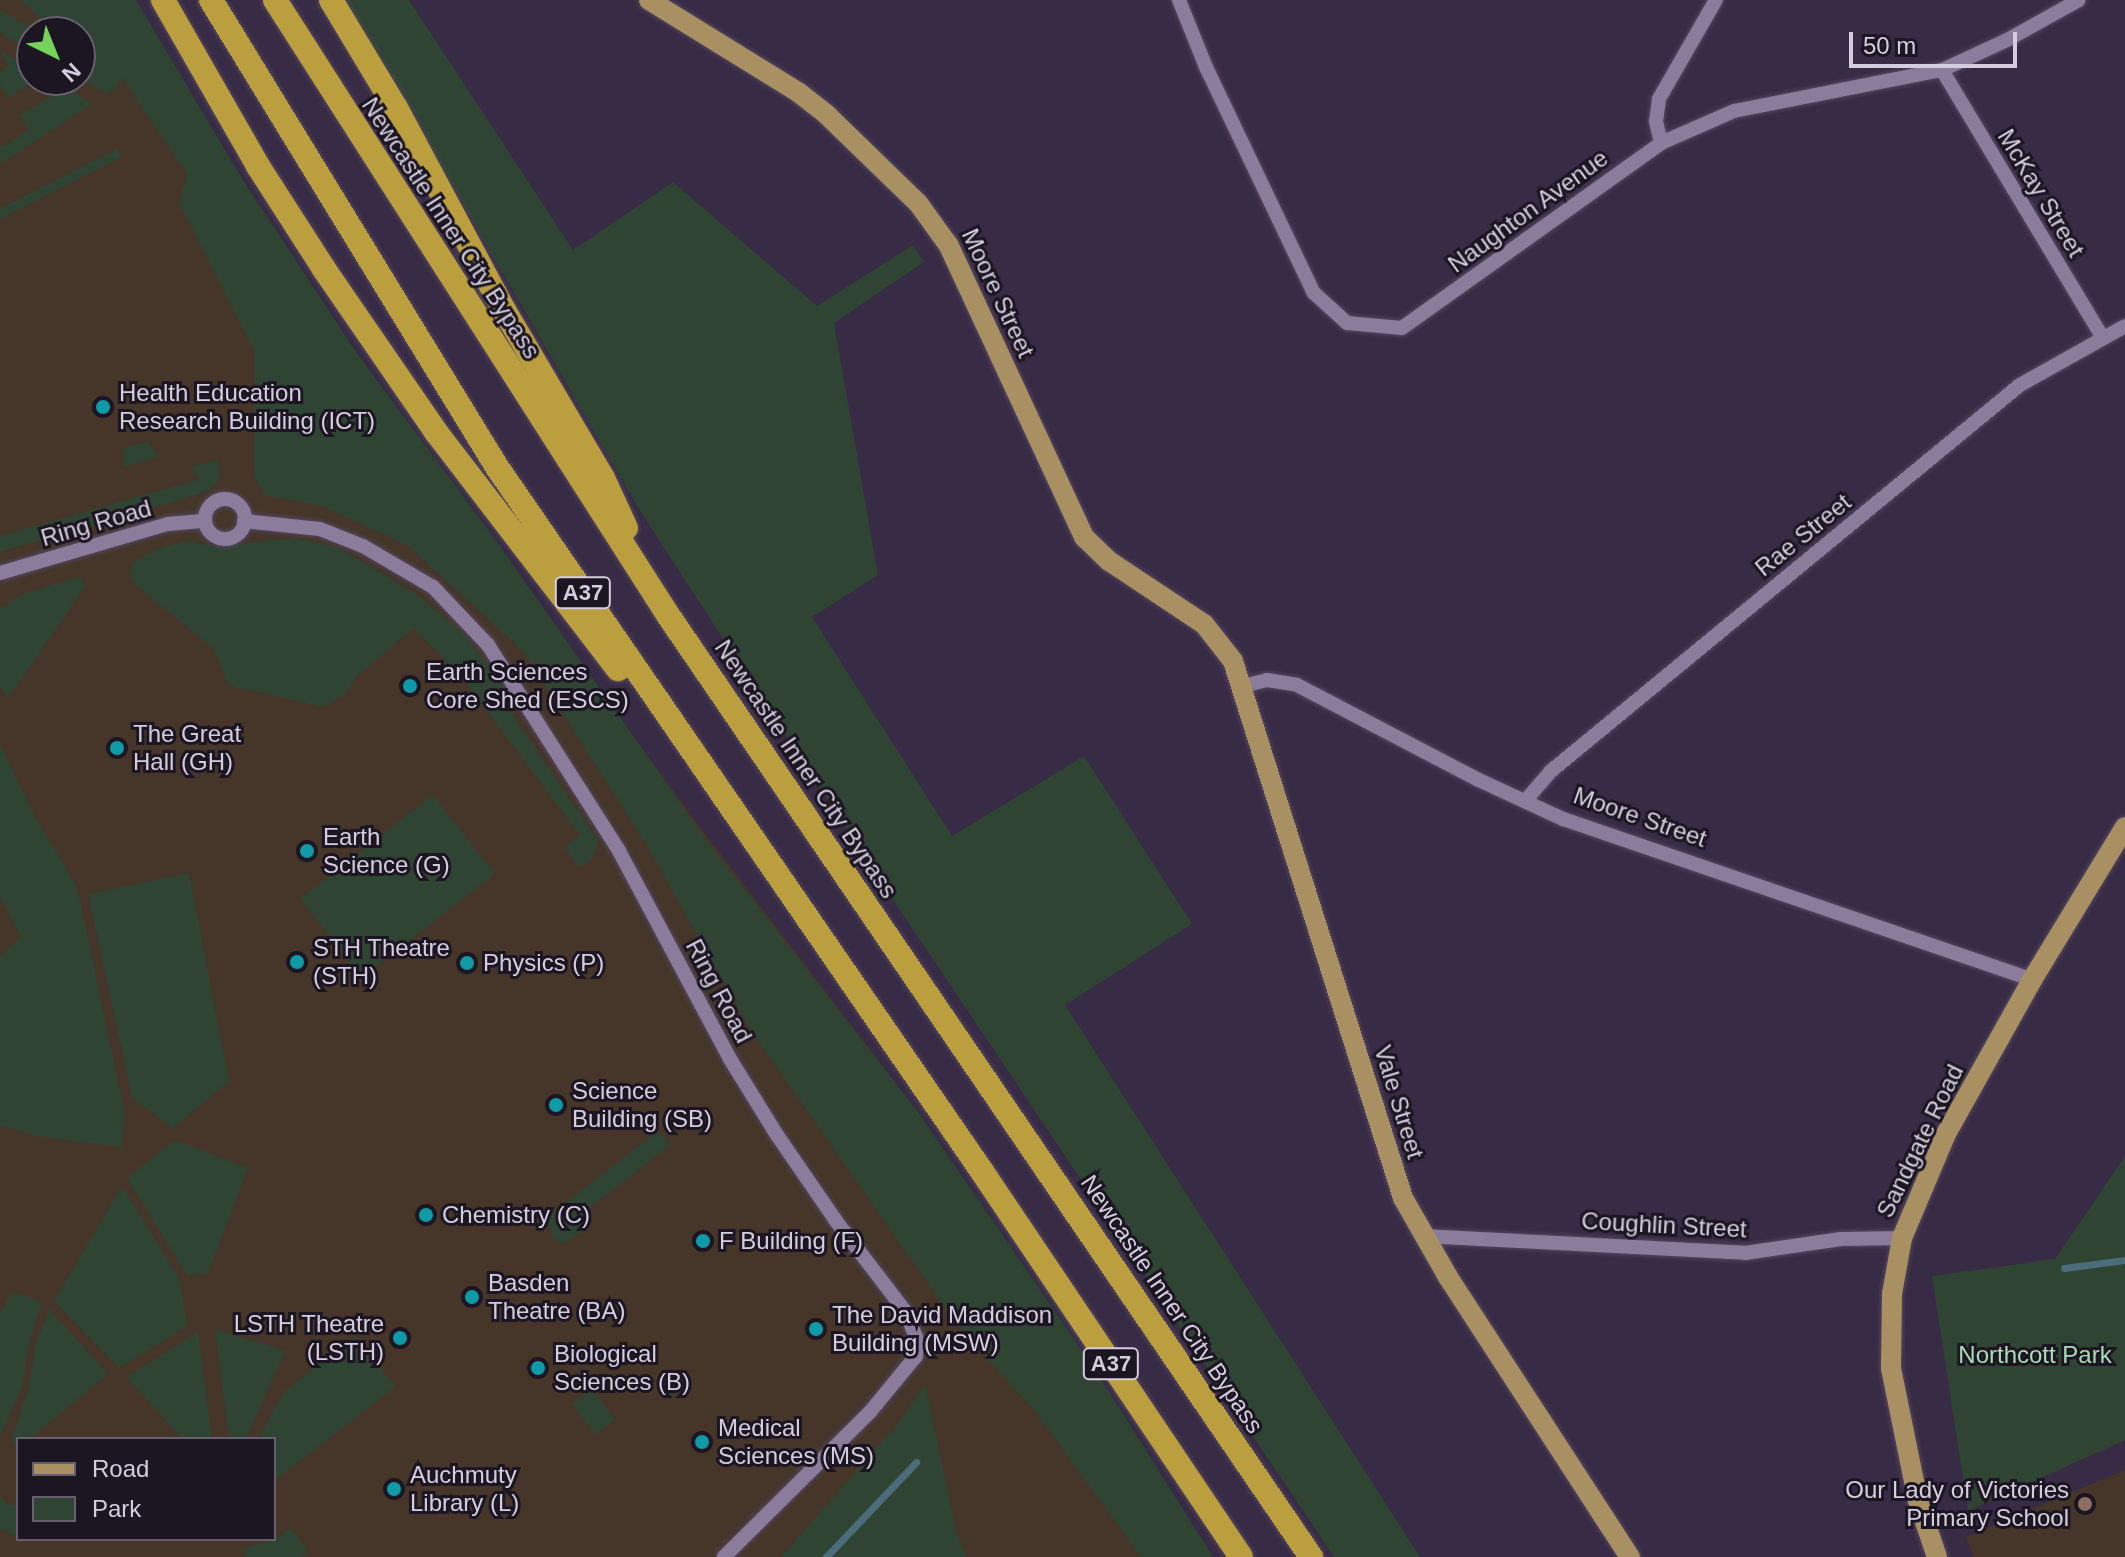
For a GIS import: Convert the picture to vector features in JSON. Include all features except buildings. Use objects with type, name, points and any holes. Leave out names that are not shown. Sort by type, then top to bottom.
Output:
[{"type":"highway","points":[[163,0],[307,244],[436,432],[578,619],[743,825]]},
{"type":"highway","name":"A37","points":[[211,0],[497,467],[981,1170],[1241,1557]]},
{"type":"highway","name":"Newcastle Inner City Bypass","points":[[275,0],[668,615],[1311,1557]]},
{"type":"highway","points":[[331,0],[396,108],[504,310],[603,478],[668,615]]},
{"type":"main road","name":"Moore Street","points":[[649,0],[768,72],[807,100],[918,203],[949,246],[1084,537],[1109,561],[1204,624]]},
{"type":"main road","name":"Vale Street","points":[[1204,624],[1233,661],[1243,686],[1389,1159],[1423,1236],[1630,1557]]},
{"type":"main road","name":"Sandgate Road","points":[[1937,1557],[1918,1501],[1891,1368],[1892,1294],[1902,1238],[1946,1134],[2032,980],[2125,827]]},
{"type":"street","name":"Naughton Avenue","points":[[1179,0],[1206,67],[1314,293],[1347,323],[1402,328],[1661,143],[1734,111],[1942,70],[2007,40],[2079,0]]},
{"type":"street","points":[[1661,143],[1656,121],[1659,99],[1716,0]]},
{"type":"street","name":"McKay Street","points":[[1942,70],[2103,338]]},
{"type":"street","name":"Rae Street","points":[[1525,801],[1551,771],[2020,385],[2125,326]]},
{"type":"street","points":[[227,499],[239,505],[244,521],[239,533],[221,539],[210,533],[205,521],[208,507],[227,499]]},
{"type":"street","name":"Ring Road","points":[[0,573],[168,524],[205,521]]},
{"type":"street","name":"Ring Road","points":[[244,521],[320,529],[363,546],[433,587],[488,645],[619,851],[730,1059],[777,1135],[836,1221],[905,1311],[916,1337],[916,1356],[870,1412],[724,1557]]},
{"type":"street","name":"Moore Street","points":[[1243,686],[1267,680],[1297,685],[1563,819],[2032,980]]},
{"type":"street","name":"Coughlin Street","points":[[1423,1236],[1745,1253],[1841,1239],[1902,1238]]},
{"type":"shaded area","points":[[0,0],[135,0],[239,178],[351,351],[705,834],[917,1111],[1211,1557],[0,1557]]},
{"type":"shaded area","name":"Our Lady of Victories Primary School","points":[[2125,1470],[2125,1557],[1974,1557],[1966,1537]]},
{"type":"green space","points":[[21,0],[136,0],[241,177],[356,352],[495,539],[706,840],[918,1112],[1098,1374],[1213,1557],[1141,1557],[1034,1410],[960,1329],[752,1032],[646,844],[523,651],[407,545],[322,506],[265,495],[254,476],[255,352],[179,203],[187,174],[123,79],[117,80],[121,84],[107,94],[96,87],[96,16],[38,16]]},
{"type":"green space","points":[[345,0],[409,0],[573,250],[673,182],[817,306],[913,245],[924,262],[834,323],[878,575],[812,617],[952,836],[1084,756],[1192,924],[1065,1005],[1420,1557],[1334,1557],[862,853],[637,506]]},
{"type":"green space","points":[[0,10],[16,19],[16,42],[0,33]]},
{"type":"green space","points":[[0,51],[16,60],[16,93],[8,98],[0,85],[0,72],[9,65]]},
{"type":"green space","points":[[51,96],[80,96],[92,104],[0,164],[0,148],[29,130],[20,115]]},
{"type":"green space","points":[[117,149],[121,157],[0,219],[0,209]]},
{"type":"green space","points":[[149,442],[158,457],[123,467],[124,448]]},
{"type":"green space","points":[[218,460],[220,474],[215,485],[203,493],[0,552],[0,536],[200,479],[190,467]]},
{"type":"green space","points":[[294,538],[334,546],[377,570],[420,597],[463,633],[512,695],[504,702],[597,839],[590,862],[578,866],[565,848],[580,835],[460,675],[414,628],[357,676],[346,693],[324,707],[228,685],[214,649],[131,581],[132,563],[157,549],[185,541],[217,546]]},
{"type":"green space","points":[[79,577],[86,585],[9,697],[0,687],[0,609],[21,595]]},
{"type":"green space","points":[[0,744],[33,813],[77,887],[125,1114],[122,1147],[38,1136],[0,1125],[0,957],[21,936],[0,897]]},
{"type":"green space","points":[[433,795],[495,874],[362,977],[301,898]]},
{"type":"green space","points":[[189,873],[229,1081],[173,1128],[132,1098],[88,894]]},
{"type":"green space","points":[[658,1131],[670,1145],[578,1217],[587,1229],[563,1244],[553,1238],[547,1220],[555,1211]]},
{"type":"green space","points":[[175,1140],[248,1168],[208,1273],[187,1276],[127,1178]]},
{"type":"green space","name":"Northcott Park","points":[[2125,1156],[2125,1440],[1968,1511],[1932,1276],[2055,1259]]},
{"type":"green space","points":[[122,1186],[180,1280],[187,1326],[119,1368],[54,1301]]},
{"type":"green space","points":[[12,1292],[42,1302],[30,1340],[22,1388],[0,1436],[0,1313]]},
{"type":"green space","points":[[49,1309],[108,1374],[31,1437],[16,1437],[16,1450],[12,1439],[28,1390],[36,1342]]},
{"type":"green space","points":[[215,1329],[285,1351],[247,1437],[229,1437]]},
{"type":"green space","points":[[198,1332],[212,1437],[180,1437],[127,1377]]},
{"type":"green space","points":[[355,1336],[395,1387],[276,1479],[276,1437],[259,1437],[284,1392]]},
{"type":"green space","points":[[925,1384],[957,1535],[967,1557],[781,1557],[897,1425]]},
{"type":"green space","points":[[592,1389],[615,1419],[595,1434],[572,1404]]},
{"type":"green space","points":[[0,1496],[7,1504],[16,1506],[16,1535],[0,1529]]},
{"type":"green space","points":[[290,1528],[309,1552],[302,1557],[245,1557],[244,1549],[276,1541]]},
{"type":"waterway","points":[[2064,1268],[2125,1260]]},
{"type":"waterway","points":[[826,1557],[916,1462]]},
{"type":"place","name":"Health Education Research Building (ICT)","points":[[103,407]]},
{"type":"place","name":"Earth Sciences Core Shed (ESCS)","points":[[410,686]]},
{"type":"place","name":"The Great Hall (GH)","points":[[117,748]]},
{"type":"place","name":"Earth Science (G)","points":[[307,851]]},
{"type":"place","name":"STH Theatre (STH)","points":[[297,962]]},
{"type":"place","name":"Physics (P)","points":[[467,963]]},
{"type":"place","name":"Science Building (SB)","points":[[556,1105]]},
{"type":"place","name":"Chemistry (C)","points":[[426,1215]]},
{"type":"place","name":"F Building (F)","points":[[703,1241]]},
{"type":"place","name":"Basden Theatre (BA)","points":[[472,1297]]},
{"type":"place","name":"The David Maddison Building (MSW)","points":[[816,1329]]},
{"type":"place","name":"LSTH Theatre (LSTH)","points":[[400,1338]]},
{"type":"place","name":"Biological Sciences (B)","points":[[538,1368]]},
{"type":"place","name":"Medical Sciences (MS)","points":[[702,1442]]},
{"type":"place","name":"Auchmuty Library (L)","points":[[394,1489]]},
{"type":"place","name":"Our Lady of Victories Primary School","points":[[2085,1504]]}]
